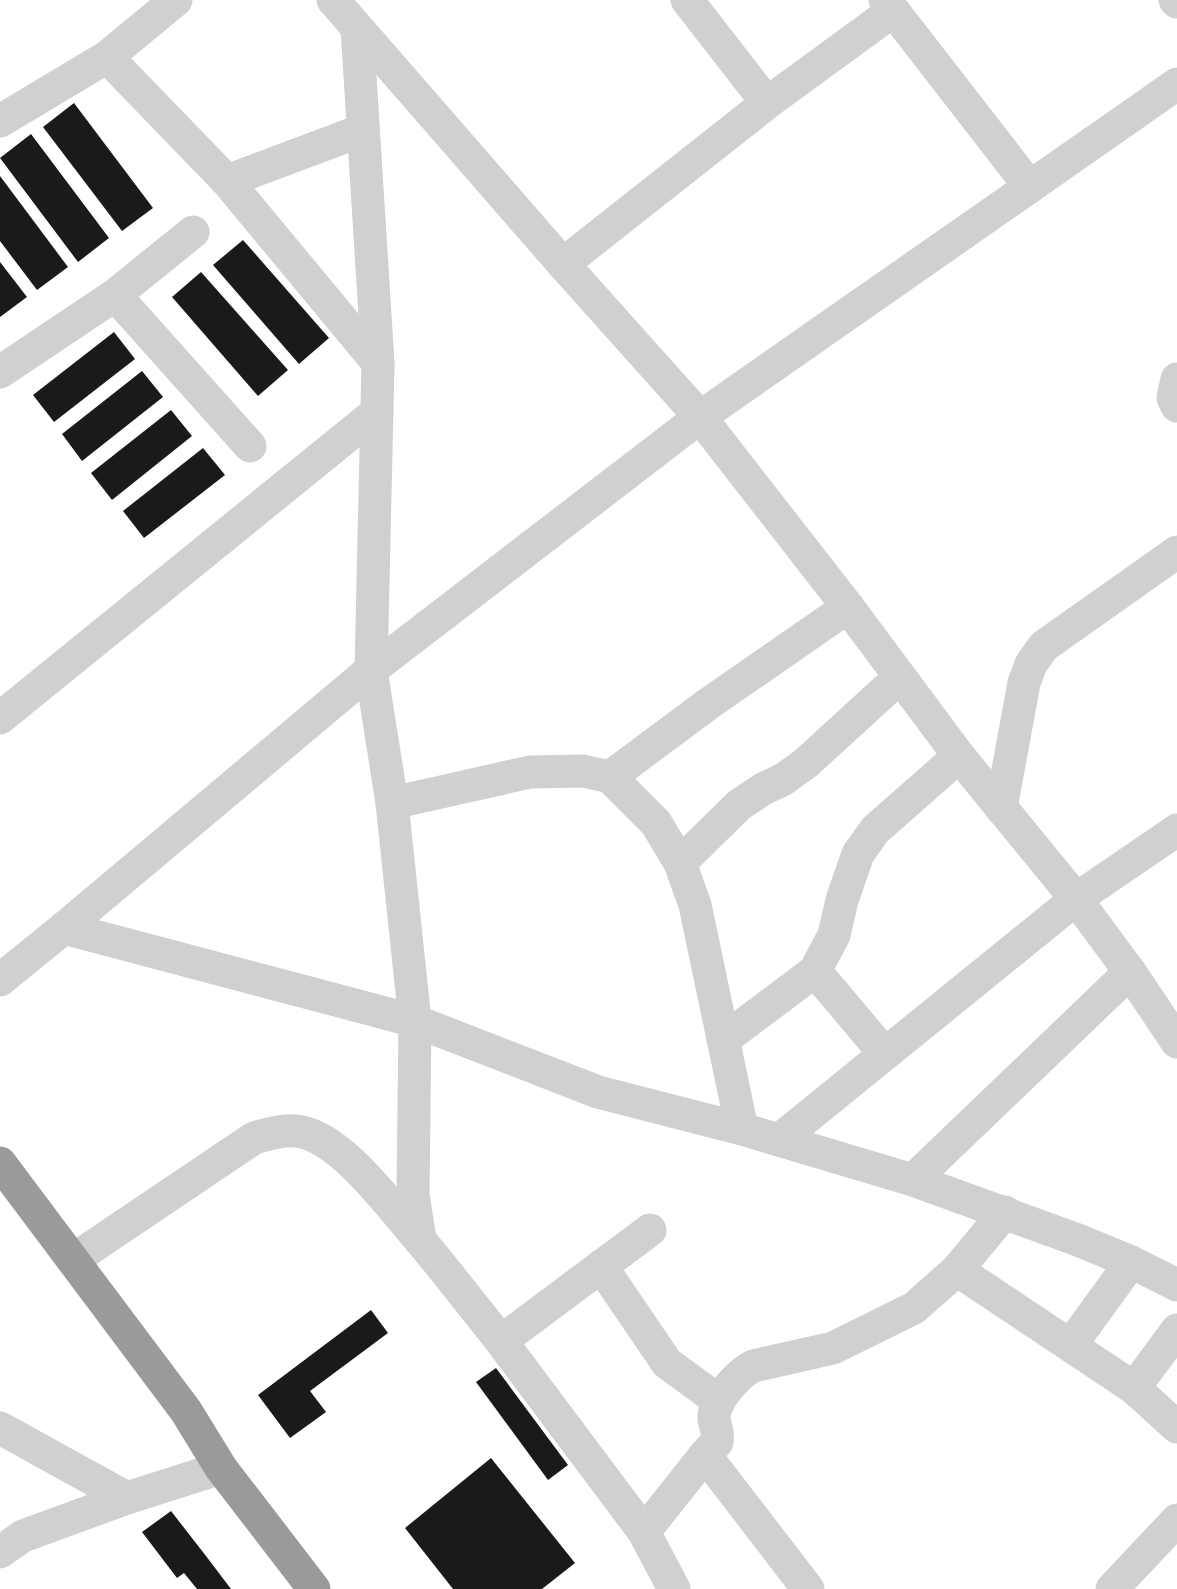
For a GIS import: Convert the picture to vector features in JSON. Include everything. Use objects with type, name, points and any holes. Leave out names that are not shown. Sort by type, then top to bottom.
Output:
[{"type":"highway","points":[[0,1163],[186,1411],[221,1468],[314,1589]]},
{"type":"street","points":[[0,121],[107,57],[176,0]]},
{"type":"street","points":[[333,0],[700,417],[848,607],[959,756],[1076,899],[1130,972],[1177,1042]]},
{"type":"street","points":[[687,0],[767,103]]},
{"type":"street","points":[[563,264],[889,6],[1030,187]]},
{"type":"street","points":[[357,28],[378,363],[371,670],[392,803],[415,1021],[413,1194],[420,1240]]},
{"type":"street","points":[[107,57],[227,181],[378,363]]},
{"type":"street","points":[[0,980],[371,670],[700,417],[1177,84]]},
{"type":"street","points":[[227,181],[363,130]]},
{"type":"street","points":[[0,372],[115,295],[193,232]]},
{"type":"street","points":[[115,295],[250,446]]},
{"type":"street","points":[[1177,380],[1173,398],[1177,406]]},
{"type":"street","points":[[0,718],[377,412]]},
{"type":"street","points":[[1001,808],[1024,683],[1031,663],[1044,646],[1177,552]]},
{"type":"street","points":[[610,777],[708,704],[848,607]]},
{"type":"street","points":[[680,863],[739,805],[763,789],[784,779],[806,763],[900,677]]},
{"type":"street","points":[[723,1040],[815,971],[834,935],[842,900],[858,854],[875,830],[959,756]]},
{"type":"street","points":[[392,803],[530,772],[583,771],[610,777],[656,823],[680,863],[694,905],[742,1129]]},
{"type":"street","points":[[779,1140],[1076,899],[1177,830]]},
{"type":"street","points":[[64,928],[415,1021],[598,1092],[742,1129],[913,1180],[1005,1212],[1131,1262],[1177,1285]]},
{"type":"street","points":[[815,971],[885,1054]]},
{"type":"street","points":[[913,1180],[1130,972]]},
{"type":"street","points":[[73,1260],[254,1138],[274,1132],[296,1131],[317,1136],[335,1147],[351,1162],[440,1263],[644,1532],[674,1589]]},
{"type":"street","points":[[644,1532],[717,1442],[714,1412],[719,1401],[735,1381],[753,1366],[833,1348],[914,1308],[957,1270],[1005,1212]]},
{"type":"street","points":[[501,1341],[650,1230]]},
{"type":"street","points":[[1071,1345],[1131,1262]]},
{"type":"street","points":[[601,1266],[667,1363],[719,1401]]},
{"type":"street","points":[[957,1270],[1134,1388],[1177,1427]]},
{"type":"street","points":[[1134,1388],[1177,1330]]},
{"type":"street","points":[[0,1428],[127,1498]]},
{"type":"street","points":[[705,1455],[808,1589]]},
{"type":"street","points":[[0,1552],[23,1536],[127,1498],[221,1468]]},
{"type":"street","points":[[1112,1589],[1177,1520]]},
{"type":"building","points":[[74,103],[153,208],[122,231],[43,127]]},
{"type":"building","points":[[31,134],[109,238],[78,262],[0,158]]},
{"type":"building","points":[[0,176],[68,267],[37,290],[0,241]]},
{"type":"building","points":[[243,240],[329,338],[299,364],[213,265]]},
{"type":"building","points":[[0,262],[27,297],[0,317]]},
{"type":"building","points":[[201,272],[288,370],[258,396],[172,297]]},
{"type":"building","points":[[114,332],[135,359],[54,422],[33,395]]},
{"type":"building","points":[[142,371],[163,397],[82,461],[62,434]]},
{"type":"building","points":[[171,410],[192,436],[112,500],[91,473]]},
{"type":"building","points":[[203,448],[225,475],[144,538],[123,511]]},
{"type":"building","points":[[371,1310],[388,1333],[310,1391],[326,1412],[290,1438],[258,1395]]},
{"type":"building","points":[[496,1368],[568,1465],[548,1480],[476,1382]]},
{"type":"building","points":[[491,1458],[575,1563],[542,1589],[453,1589],[405,1528]]},
{"type":"building","points":[[171,1511],[231,1589],[197,1589],[184,1573],[177,1578],[142,1532]]}]
